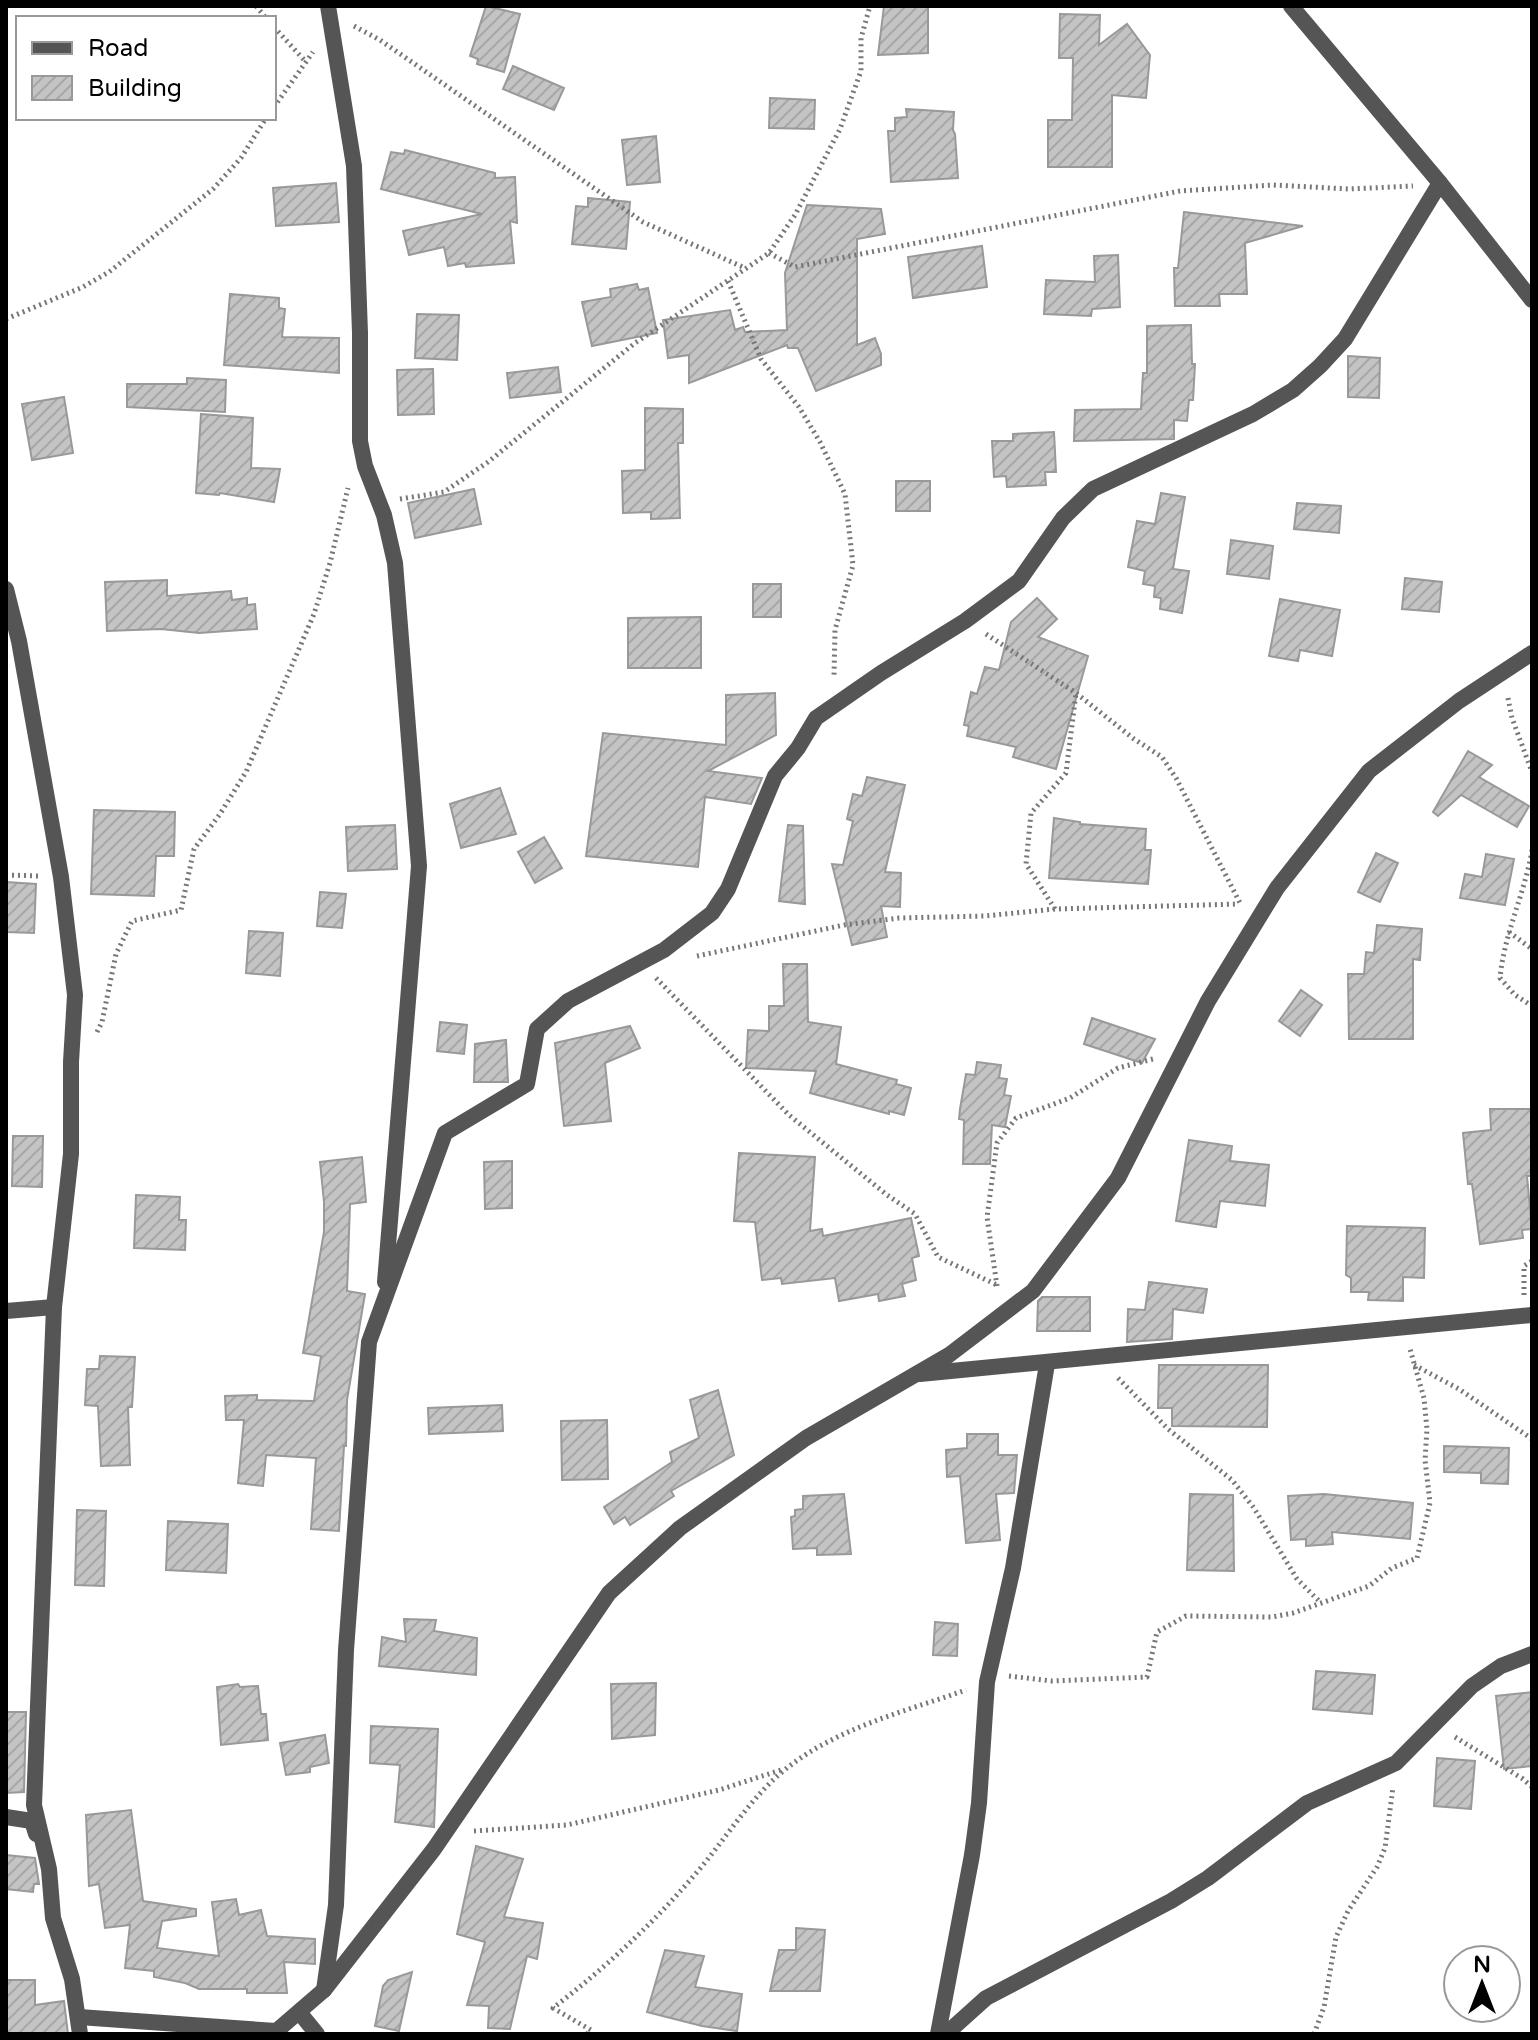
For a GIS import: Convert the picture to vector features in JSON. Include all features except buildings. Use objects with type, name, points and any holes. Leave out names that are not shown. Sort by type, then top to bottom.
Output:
[{"type":"street","points":[[1291,6],[1440,183],[1532,300]]},
{"type":"street","points":[[331,13],[354,166],[360,441],[365,466],[384,515],[395,563],[419,866],[383,1305]]},
{"type":"street","points":[[324,1990],[336,1905],[346,1650],[369,1342],[445,1133],[527,1084],[537,1029],[568,1001],[683,937],[712,913],[728,889],[775,776],[798,748],[816,718],[965,621],[1019,581],[1063,518],[1093,489],[1253,414],[1293,390],[1320,366],[1345,339],[1440,183]]},
{"type":"street","points":[[6,589],[19,641],[61,877],[75,995],[71,1154],[54,1307],[34,1805],[49,1869],[53,1918],[72,1979],[80,2025],[275,2033],[324,1990],[445,1833],[609,1593],[680,1528],[806,1438],[949,1355],[1033,1291],[1118,1178],[1208,1001],[1277,888],[1369,771],[1459,701],[1532,653]]},
{"type":"street","points":[[6,1311],[54,1307]]},
{"type":"street","points":[[916,1374],[1047,1364],[1529,1315]]},
{"type":"street","points":[[938,2034],[972,1855],[979,1803],[987,1682],[1013,1568],[1047,1364]]},
{"type":"street","points":[[946,2034],[986,1998],[1171,1901],[1208,1878],[1307,1803],[1396,1763],[1472,1686],[1501,1666],[1532,1654]]},
{"type":"street","points":[[6,1817],[32,1821],[49,1869]]},
{"type":"street","points":[[299,2012],[317,2034]]},
{"type":"path","points":[[384,515],[401,498],[444,492],[488,462],[635,343],[769,253],[795,215],[840,129],[861,71],[861,38],[870,6]]},
{"type":"path","points":[[276,104],[306,62],[331,13],[380,40],[643,222],[746,269]]},
{"type":"path","points":[[276,29],[306,62]]},
{"type":"path","points":[[6,319],[83,287],[109,272],[213,189],[241,158],[265,120]]},
{"type":"path","points":[[769,253],[795,267],[1180,191],[1273,185],[1389,189],[1440,183]]},
{"type":"path","points":[[728,281],[761,359],[777,376],[806,419],[845,494],[853,565],[835,630],[833,705]]},
{"type":"path","points":[[71,1062],[92,1045],[102,1022],[116,954],[132,921],[181,910],[194,849],[246,772],[314,614],[349,483]]},
{"type":"path","points":[[965,621],[1076,693],[1162,757],[1254,927]]},
{"type":"path","points":[[1502,672],[1512,718],[1532,772]]},
{"type":"path","points":[[1055,909],[1026,864],[1031,813],[1066,773],[1076,693]]},
{"type":"path","points":[[1532,850],[1502,954],[1500,978],[1515,995],[1532,1006]]},
{"type":"path","points":[[6,875],[61,877]]},
{"type":"path","points":[[684,957],[712,954],[844,925],[899,918],[985,916],[1055,909],[1240,904]]},
{"type":"path","points":[[1509,932],[1532,949]]},
{"type":"path","points":[[641,962],[789,1115],[915,1214],[938,1257],[997,1285]]},
{"type":"path","points":[[1002,1315],[987,1217],[997,1143],[1016,1118],[1070,1098],[1118,1068],[1182,1052]]},
{"type":"path","points":[[1529,1315],[1524,1266],[1532,1261]]},
{"type":"path","points":[[445,1833],[567,1825],[719,1790],[787,1768],[838,1737],[987,1682],[1019,1675],[1052,1681],[1147,1677],[1157,1632],[1186,1616],[1272,1617],[1293,1613],[1369,1586],[1392,1568],[1417,1558],[1430,1503],[1425,1460],[1424,1398],[1413,1365],[1410,1342],[1416,1325]]},
{"type":"path","points":[[1101,1358],[1147,1410],[1232,1480],[1254,1508],[1297,1579],[1321,1603]]},
{"type":"path","points":[[1413,1365],[1459,1389],[1532,1439]]},
{"type":"path","points":[[1433,1724],[1532,1787]]},
{"type":"path","points":[[1314,2034],[1324,2007],[1336,1937],[1385,1848],[1396,1763]]},
{"type":"path","points":[[587,2034],[591,2030],[553,2008],[602,1970],[653,1922],[753,1802],[787,1768]]}]
